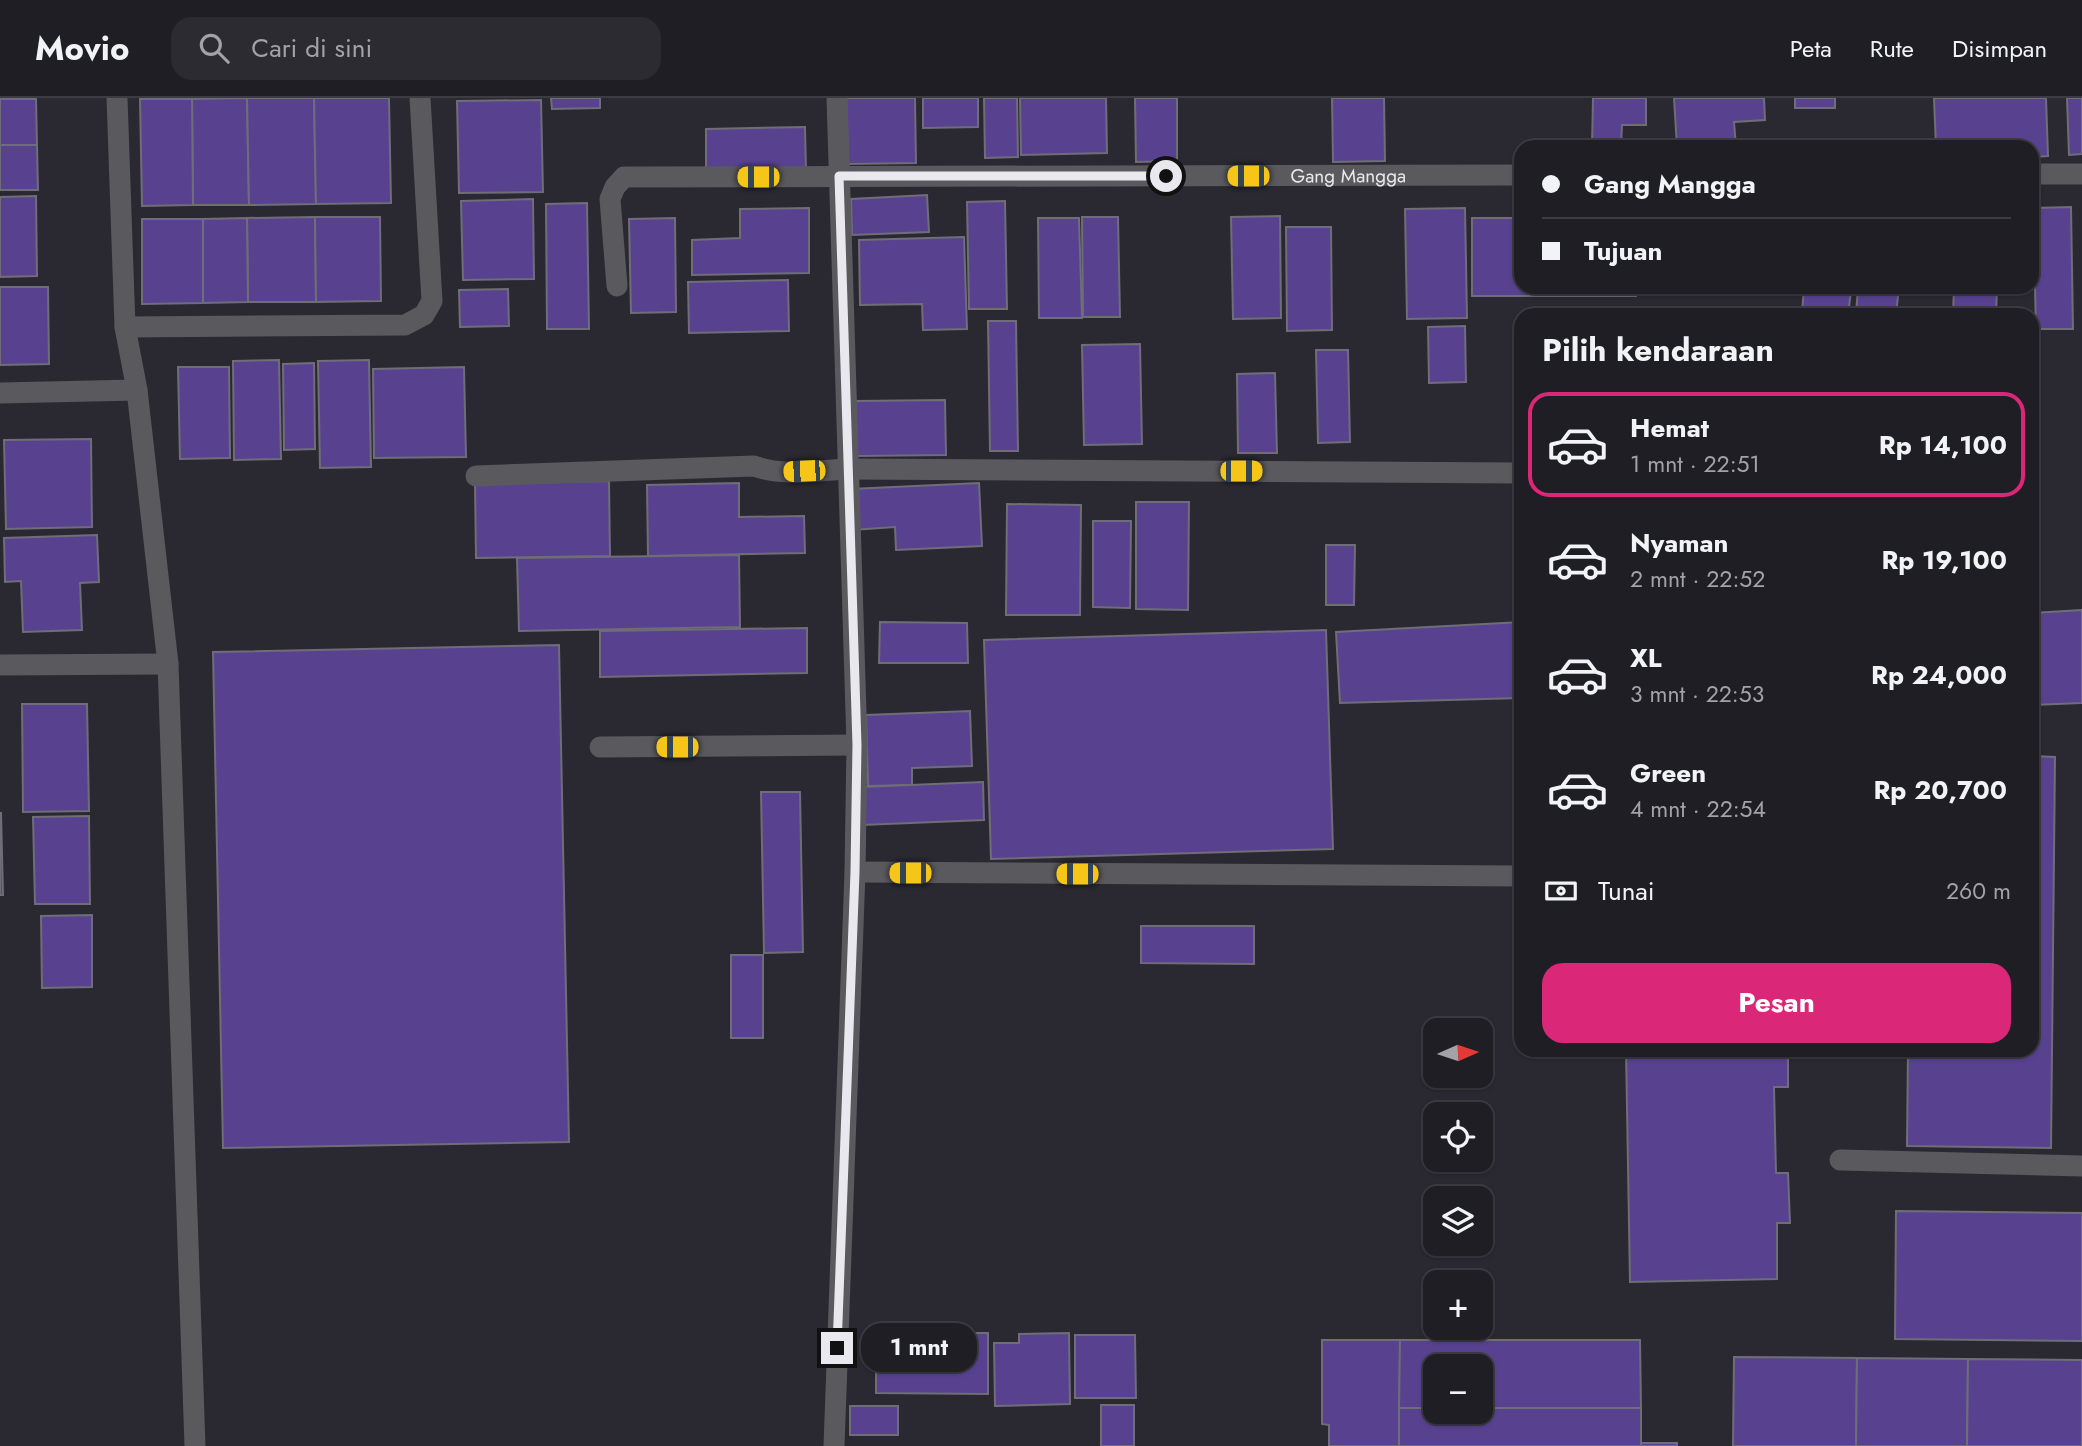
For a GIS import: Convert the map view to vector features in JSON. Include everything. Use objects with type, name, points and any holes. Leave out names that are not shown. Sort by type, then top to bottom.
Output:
[{"type":"street","points":[[117,98],[125,327],[137,390],[168,664],[195,1446]]},
{"type":"street","points":[[125,327],[405,325],[424,316],[432,301],[420,98]]},
{"type":"street","points":[[834,1446],[855,872],[857,745],[837,98]]},
{"type":"street","points":[[2039,174],[2082,174]]},
{"type":"street","name":"Gang Mangga","points":[[617,286],[610,199],[615,187],[624,177],[1514,175]]},
{"type":"street","points":[[0,393],[137,390]]},
{"type":"street","points":[[475,476],[754,466],[782,472],[849,469],[1514,473]]},
{"type":"street","points":[[0,665],[168,664]]},
{"type":"street","points":[[600,747],[857,745]]},
{"type":"street","points":[[855,872],[1514,876]]},
{"type":"street","points":[[1840,1160],[2082,1166]]},
{"type":"building","points":[[247,98],[249,205],[193,205],[192,99]]},
{"type":"building","points":[[247,98],[314,98],[316,204],[249,205]]},
{"type":"building","points":[[314,98],[389,98],[391,203],[316,204]]},
{"type":"building","points":[[551,98],[600,98],[600,108],[552,109]]},
{"type":"building","points":[[846,98],[915,98],[916,163],[848,164]]},
{"type":"building","points":[[923,98],[978,98],[978,127],[923,128]]},
{"type":"building","points":[[984,98],[1017,98],[1018,157],[985,158]]},
{"type":"building","points":[[1020,98],[1106,98],[1107,153],[1021,155]]},
{"type":"building","points":[[1135,98],[1177,98],[1177,161],[1136,162]]},
{"type":"building","points":[[1332,98],[1384,98],[1385,161],[1333,162]]},
{"type":"building","points":[[1593,98],[1646,98],[1646,125],[1622,125],[1621,140],[1592,140]]},
{"type":"building","points":[[1674,98],[1764,98],[1765,120],[1734,122],[1735,140],[1677,140]]},
{"type":"building","points":[[1795,98],[1835,98],[1835,108],[1795,108]]},
{"type":"building","points":[[1934,98],[2046,98],[2048,156],[2039,157],[2039,140],[1936,140]]},
{"type":"building","points":[[2067,98],[2082,98],[2082,154],[2069,155]]},
{"type":"building","points":[[0,99],[36,99],[37,145],[0,145]]},
{"type":"building","points":[[140,99],[192,99],[193,205],[142,206]]},
{"type":"building","points":[[541,100],[543,192],[459,193],[457,101]]},
{"type":"building","points":[[805,127],[806,170],[706,171],[706,129]]},
{"type":"building","points":[[0,145],[37,145],[38,190],[0,190]]},
{"type":"building","points":[[927,195],[929,232],[852,235],[851,199]]},
{"type":"building","points":[[36,196],[37,276],[0,277],[0,197]]},
{"type":"building","points":[[533,199],[534,279],[463,280],[461,201]]},
{"type":"building","points":[[1005,201],[1007,309],[969,309],[967,202]]},
{"type":"building","points":[[587,203],[589,329],[547,329],[546,204]]},
{"type":"building","points":[[2071,207],[2073,329],[2039,329],[2039,308],[2035,308],[2035,294],[2039,294],[2039,208]]},
{"type":"building","points":[[809,208],[809,273],[692,275],[692,240],[740,238],[740,209]]},
{"type":"building","points":[[1465,208],[1467,318],[1407,319],[1405,209]]},
{"type":"building","points":[[1280,216],[1281,318],[1233,319],[1231,217]]},
{"type":"building","points":[[315,217],[316,302],[248,302],[247,218]]},
{"type":"building","points":[[315,217],[380,217],[381,301],[316,302]]},
{"type":"building","points":[[1082,217],[1118,217],[1120,317],[1083,317]]},
{"type":"building","points":[[247,218],[248,302],[203,303],[203,219]]},
{"type":"building","points":[[675,218],[676,312],[631,313],[629,219]]},
{"type":"building","points":[[1038,218],[1079,218],[1082,318],[1039,318]]},
{"type":"building","points":[[1472,218],[1514,218],[1514,294],[1636,294],[1636,296],[1472,296]]},
{"type":"building","points":[[142,219],[203,219],[203,303],[142,304]]},
{"type":"building","points":[[1286,227],[1331,227],[1332,330],[1287,331]]},
{"type":"building","points":[[964,237],[967,329],[923,330],[922,304],[860,305],[859,240]]},
{"type":"building","points":[[788,280],[789,331],[689,333],[688,282]]},
{"type":"building","points":[[0,287],[48,287],[49,364],[0,365]]},
{"type":"building","points":[[508,289],[509,326],[460,327],[459,290]]},
{"type":"building","points":[[1803,294],[1851,294],[1849,308],[1802,308]]},
{"type":"building","points":[[1858,294],[1898,294],[1897,308],[1856,308]]},
{"type":"building","points":[[1954,294],[1997,294],[1996,308],[1953,308]]},
{"type":"building","points":[[988,321],[1016,321],[1018,451],[990,451]]},
{"type":"building","points":[[1465,326],[1466,382],[1429,383],[1428,327]]},
{"type":"building","points":[[1140,344],[1142,444],[1084,445],[1082,345]]},
{"type":"building","points":[[1316,350],[1348,350],[1350,442],[1318,443]]},
{"type":"building","points":[[279,360],[281,459],[234,460],[233,361]]},
{"type":"building","points":[[369,360],[371,467],[320,468],[318,361]]},
{"type":"building","points":[[314,363],[315,449],[284,450],[283,364]]},
{"type":"building","points":[[178,367],[229,367],[230,458],[180,459]]},
{"type":"building","points":[[464,367],[466,457],[374,458],[373,369]]},
{"type":"building","points":[[1275,373],[1277,453],[1238,453],[1237,374]]},
{"type":"building","points":[[945,400],[946,455],[856,456],[855,401]]},
{"type":"building","points":[[91,439],[92,527],[6,529],[4,440]]},
{"type":"building","points":[[609,481],[610,556],[476,558],[475,484]]},
{"type":"building","points":[[739,483],[739,517],[804,516],[805,553],[648,556],[647,485]]},
{"type":"building","points":[[979,483],[982,546],[896,550],[895,527],[853,530],[851,489]]},
{"type":"building","points":[[1136,502],[1189,502],[1188,610],[1136,609]]},
{"type":"building","points":[[1007,504],[1081,505],[1080,615],[1006,615]]},
{"type":"building","points":[[1093,521],[1131,521],[1130,608],[1093,607]]},
{"type":"building","points":[[97,535],[99,582],[80,583],[82,630],[23,632],[21,581],[5,582],[4,538]]},
{"type":"building","points":[[1326,545],[1355,545],[1354,605],[1326,605]]},
{"type":"building","points":[[739,555],[740,627],[519,631],[517,558]]},
{"type":"building","points":[[2082,610],[2082,703],[2039,705],[2039,613]]},
{"type":"building","points":[[880,622],[967,623],[968,663],[879,663]]},
{"type":"building","points":[[1514,622],[1514,698],[1340,703],[1336,632]]},
{"type":"building","points":[[807,628],[807,673],[600,677],[600,631]]},
{"type":"building","points":[[1326,630],[1333,849],[991,859],[984,640]]},
{"type":"building","points":[[559,645],[569,1142],[223,1148],[213,652]]},
{"type":"building","points":[[22,704],[87,704],[89,811],[23,812]]},
{"type":"building","points":[[970,711],[972,766],[912,768],[912,785],[868,786],[866,715]]},
{"type":"building","points":[[2039,756],[2055,757],[2051,1148],[1907,1146],[1908,1057],[2039,1057]]},
{"type":"building","points":[[983,782],[984,820],[862,825],[861,787]]},
{"type":"building","points":[[761,792],[800,792],[803,952],[764,953]]},
{"type":"building","points":[[1,813],[3,895],[0,895]]},
{"type":"building","points":[[89,816],[90,904],[35,904],[33,817]]},
{"type":"building","points":[[92,915],[92,987],[42,988],[41,916]]},
{"type":"building","points":[[1141,926],[1254,926],[1254,964],[1141,963]]},
{"type":"building","points":[[731,955],[763,955],[763,1038],[731,1038]]},
{"type":"building","points":[[1626,1057],[1788,1057],[1788,1087],[1774,1087],[1776,1173],[1788,1173],[1790,1223],[1777,1223],[1777,1279],[1630,1282]]},
{"type":"building","points":[[1896,1211],[2082,1213],[2082,1341],[1895,1339]]},
{"type":"building","points":[[876,1333],[988,1333],[988,1394],[876,1393]]},
{"type":"building","points":[[1069,1333],[1070,1404],[995,1406],[994,1343],[1019,1343],[1019,1334]]},
{"type":"building","points":[[1075,1335],[1135,1335],[1136,1398],[1075,1398]]},
{"type":"building","points":[[1322,1340],[1400,1340],[1399,1446],[1329,1446],[1329,1425],[1322,1424]]},
{"type":"building","points":[[1400,1340],[1640,1340],[1641,1408],[1493,1408],[1493,1354],[1423,1354],[1423,1408],[1399,1408]]},
{"type":"building","points":[[1734,1357],[1857,1358],[1856,1446],[1733,1446]]},
{"type":"building","points":[[1857,1358],[1968,1359],[1967,1446],[1856,1446]]},
{"type":"building","points":[[1968,1359],[2082,1360],[2082,1446],[1967,1446]]},
{"type":"building","points":[[1101,1405],[1134,1405],[1134,1446],[1101,1446]]},
{"type":"building","points":[[850,1406],[898,1406],[898,1435],[850,1435]]},
{"type":"building","points":[[1399,1408],[1423,1408],[1423,1424],[1493,1424],[1493,1408],[1641,1408],[1641,1446],[1399,1446]]},
{"type":"building","points":[[1641,1443],[1677,1443],[1677,1446],[1641,1446]]},
{"type":"route","points":[[837,1348],[855,872],[857,745],[839,176],[1166,176]]}]
